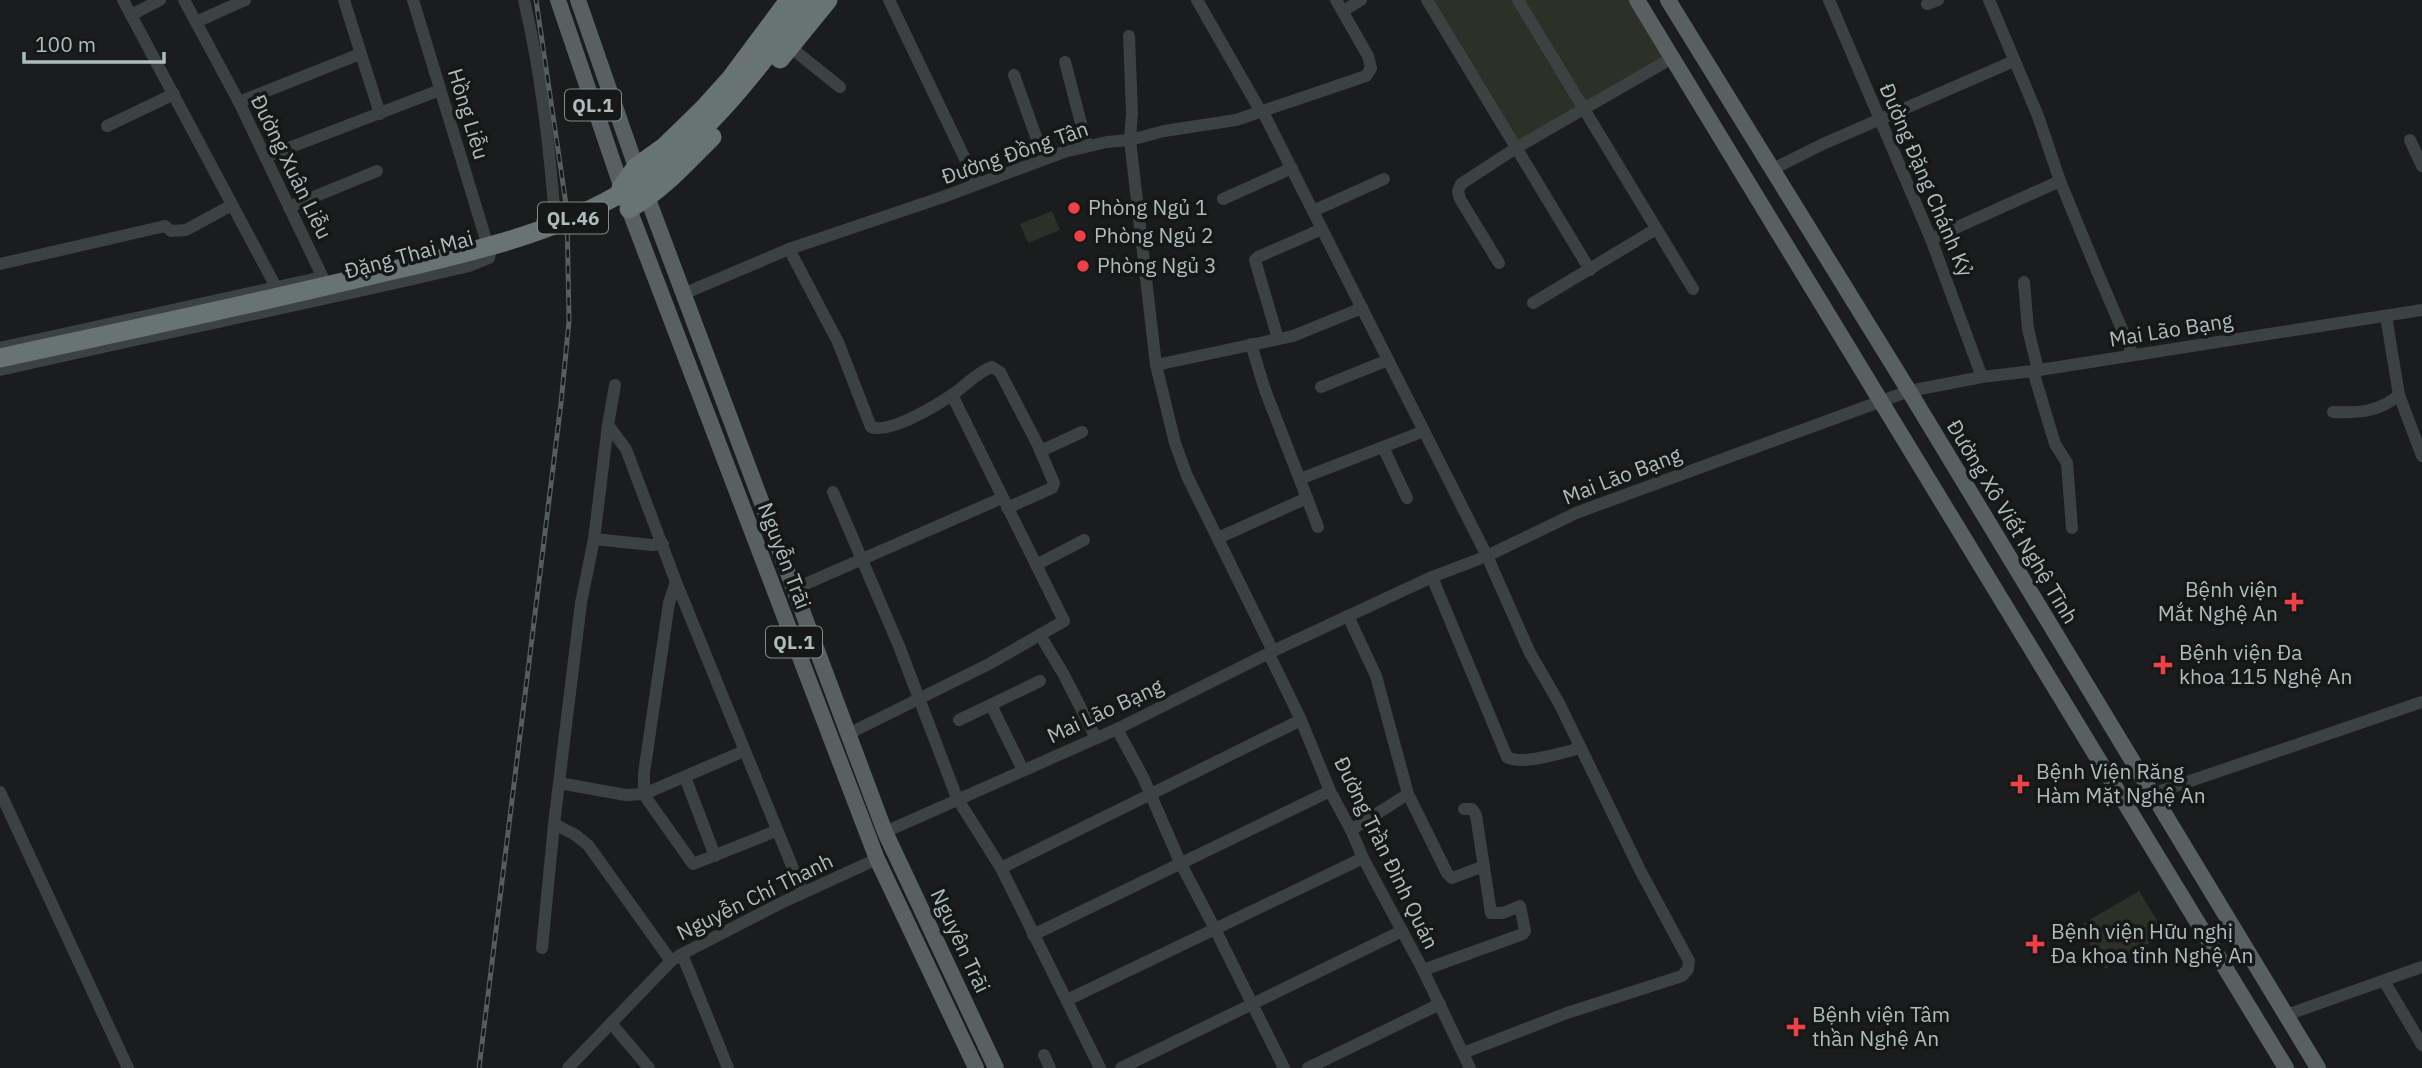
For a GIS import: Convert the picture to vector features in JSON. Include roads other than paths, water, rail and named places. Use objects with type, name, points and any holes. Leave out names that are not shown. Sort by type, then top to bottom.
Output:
[{"type":"highway","points":[[621,188],[636,167],[664,146],[731,78],[789,0]]},
{"type":"highway","name":"QL.46","points":[[316,284],[512,240],[584,213],[620,195],[682,148],[784,44],[810,0]]},
{"type":"highway","points":[[629,209],[648,198],[673,177],[754,92],[784,44],[828,0]]},
{"type":"highway","name":"Đặng Thai Mai","points":[[0,358],[316,284]]},
{"type":"main road","name":"QL.1","points":[[558,0],[629,209]]},
{"type":"main road","name":"QL.1","points":[[578,0],[648,198]]},
{"type":"main road","points":[[1637,0],[2286,1068]]},
{"type":"main road","name":"Đường Xô Viết Nghệ Tĩnh","points":[[1668,0],[1909,391],[2318,1068]]},
{"type":"main road","name":"Nguyễn Trãi","points":[[648,198],[885,832]]},
{"type":"main road","name":"Nguyễn Trãi","points":[[629,209],[877,859],[976,1068]]},
{"type":"main road","points":[[2128,807],[2152,794]]},
{"type":"main road","points":[[877,859],[885,832]]},
{"type":"main road","name":"Nguyên Trãi","points":[[885,832],[996,1068]]},
{"type":"main road","points":[[2223,962],[2245,949]]},
{"type":"street","points":[[123,0],[276,287]]},
{"type":"street","points":[[131,15],[160,0]]},
{"type":"street","name":"Đường Xuân Liễu","points":[[184,0],[239,102],[289,207],[316,284]]},
{"type":"street","points":[[196,23],[245,0]]},
{"type":"street","points":[[344,0],[380,114]]},
{"type":"street","name":"Hồng Liễu","points":[[413,0],[485,239]]},
{"type":"street","points":[[485,239],[555,218],[547,124],[537,56],[524,0]]},
{"type":"street","points":[[889,0],[978,184]]},
{"type":"street","points":[[1197,0],[1292,168],[1487,556],[1530,653],[1559,703],[1641,872],[1688,957],[1688,970],[1682,975],[1567,1013],[1463,1053]]},
{"type":"street","points":[[1339,5],[1360,0]]},
{"type":"street","points":[[1427,0],[1590,270]]},
{"type":"street","points":[[1518,0],[1693,289]]},
{"type":"street","name":"Đường Đặng Chánh Kỷ","points":[[1829,0],[1931,239],[1982,377]]},
{"type":"street","points":[[1989,0],[2038,116],[2060,181],[2133,355]]},
{"type":"street","name":"Đường Đồng Tân","points":[[683,294],[789,250],[1044,159],[1087,146],[1224,123],[1261,113],[1366,76],[1371,63],[1339,5]]},
{"type":"street","name":"Đường Trần Đình Quán","points":[[1129,36],[1132,113],[1130,140],[1156,365],[1179,454],[1271,653],[1330,791],[1423,970],[1470,1068]]},
{"type":"street","points":[[784,44],[840,87]]},
{"type":"street","points":[[239,102],[360,54]]},
{"type":"street","points":[[1499,263],[1460,199],[1458,191],[1464,181],[1672,58]]},
{"type":"street","points":[[1771,170],[2014,61]]},
{"type":"street","points":[[1065,62],[1087,146]]},
{"type":"street","points":[[1014,75],[1044,159]]},
{"type":"street","points":[[265,157],[440,90]]},
{"type":"street","points":[[107,126],[174,94]]},
{"type":"street","points":[[2410,140],[2422,166]]},
{"type":"street","points":[[1223,199],[1292,168]]},
{"type":"street","points":[[289,207],[377,171]]},
{"type":"street","points":[[1313,211],[1384,180]]},
{"type":"street","points":[[1931,239],[2060,181]]},
{"type":"street","points":[[0,264],[165,226],[171,231],[186,230],[232,205]]},
{"type":"street","points":[[1278,340],[1255,260],[1322,229]]},
{"type":"street","points":[[1533,303],[1656,229]]},
{"type":"street","name":"Đặng Thai Mai","points":[[0,348],[276,287],[316,284],[485,239],[490,253],[486,260],[429,276],[0,370]]},
{"type":"street","points":[[789,250],[838,342],[871,427],[878,430],[898,423],[952,395],[988,369],[997,369],[1039,448],[1054,483],[1052,488],[1005,503],[860,559],[793,589]]},
{"type":"street","points":[[423,254],[429,276]]},
{"type":"street","points":[[2024,282],[2035,371],[2055,444],[2067,463],[2072,528]]},
{"type":"street","points":[[1156,365],[1278,340],[1362,309]]},
{"type":"street","name":"Mai Lão Bạng","points":[[885,832],[1117,729],[1432,577],[1487,556],[1576,513],[1909,391],[1982,377],[2422,310]]},
{"type":"street","points":[[2386,316],[2399,395],[2422,456]]},
{"type":"street","points":[[1251,344],[1265,390],[1318,527]]},
{"type":"street","points":[[1321,387],[1388,360]]},
{"type":"street","points":[[541,948],[581,603],[594,539],[615,385]]},
{"type":"street","points":[[848,734],[1040,635],[1062,622],[1064,618],[952,395]]},
{"type":"street","points":[[2333,412],[2371,411],[2399,395]]},
{"type":"street","points":[[608,425],[626,449],[676,582],[803,892]]},
{"type":"street","points":[[1300,480],[1423,431]]},
{"type":"street","points":[[1039,448],[1045,449],[1082,432]]},
{"type":"street","points":[[1383,447],[1407,498]]},
{"type":"street","points":[[833,492],[899,646],[957,798],[1001,868],[1100,1068]]},
{"type":"street","points":[[1217,538],[1307,498]]},
{"type":"street","points":[[594,539],[663,544]]},
{"type":"street","points":[[1036,565],[1084,540]]},
{"type":"street","points":[[1432,577],[1507,757],[1513,760],[1543,757],[1581,748]]},
{"type":"street","points":[[676,582],[668,603],[644,772],[645,794],[690,862],[696,864],[776,831]]},
{"type":"street","points":[[1348,617],[1376,676],[1408,794],[1447,873],[1452,878],[1484,866]]},
{"type":"street","points":[[1040,635],[1096,738]]},
{"type":"street","points":[[959,720],[1040,681]]},
{"type":"street","points":[[2152,794],[2422,702]]},
{"type":"street","points":[[991,705],[1023,770]]},
{"type":"street","points":[[1001,868],[1301,720]]},
{"type":"street","points":[[1117,729],[1283,1068]]},
{"type":"street","points":[[559,783],[626,795],[645,794],[744,751]]},
{"type":"street","points":[[685,777],[715,856]]},
{"type":"street","points":[[1033,935],[1330,791]]},
{"type":"street","points":[[0,792],[128,1068]]},
{"type":"street","points":[[1351,830],[1408,794]]},
{"type":"street","points":[[1423,970],[1525,931],[1520,906],[1503,913],[1491,913],[1476,815],[1472,809],[1464,809]]},
{"type":"street","points":[[554,824],[588,845],[677,957],[728,1068]]},
{"type":"street","points":[[1067,1000],[1363,858]]},
{"type":"street","name":"Nguyễn Chí Thanh","points":[[568,1068],[677,957],[803,892],[877,859]]},
{"type":"street","points":[[1121,1068],[1402,931]]},
{"type":"street","points":[[2286,1016],[2422,967]]},
{"type":"street","points":[[2384,981],[2422,1045]]},
{"type":"street","points":[[1308,1068],[1440,1004]]},
{"type":"street","points":[[611,1023],[649,1068]]},
{"type":"street","points":[[1044,1055],[1050,1068]]},
{"type":"railway","points":[[479,1068],[569,321],[567,211],[536,0]]},
{"type":"place","name":"Phòng Ngủ 1","points":[[1074,208]]},
{"type":"place","name":"Phòng Ngủ 2","points":[[1080,236]]},
{"type":"place","name":"Phòng Ngủ 3","points":[[1083,266]]},
{"type":"place","name":"Bệnh viện Mắt Nghệ An","points":[[2294,602]]},
{"type":"place","name":"Bệnh viện Đa khoa 115 Nghệ An","points":[[2163,665]]},
{"type":"place","name":"Bệnh Viện Răng Hàm Mặt Nghệ An","points":[[2020,784]]},
{"type":"place","name":"Bệnh viện Hữu nghị Đa khoa tỉnh Nghệ An","points":[[2035,944]]},
{"type":"place","name":"Bệnh viện Tâm thần Nghệ An","points":[[1796,1027]]}]
